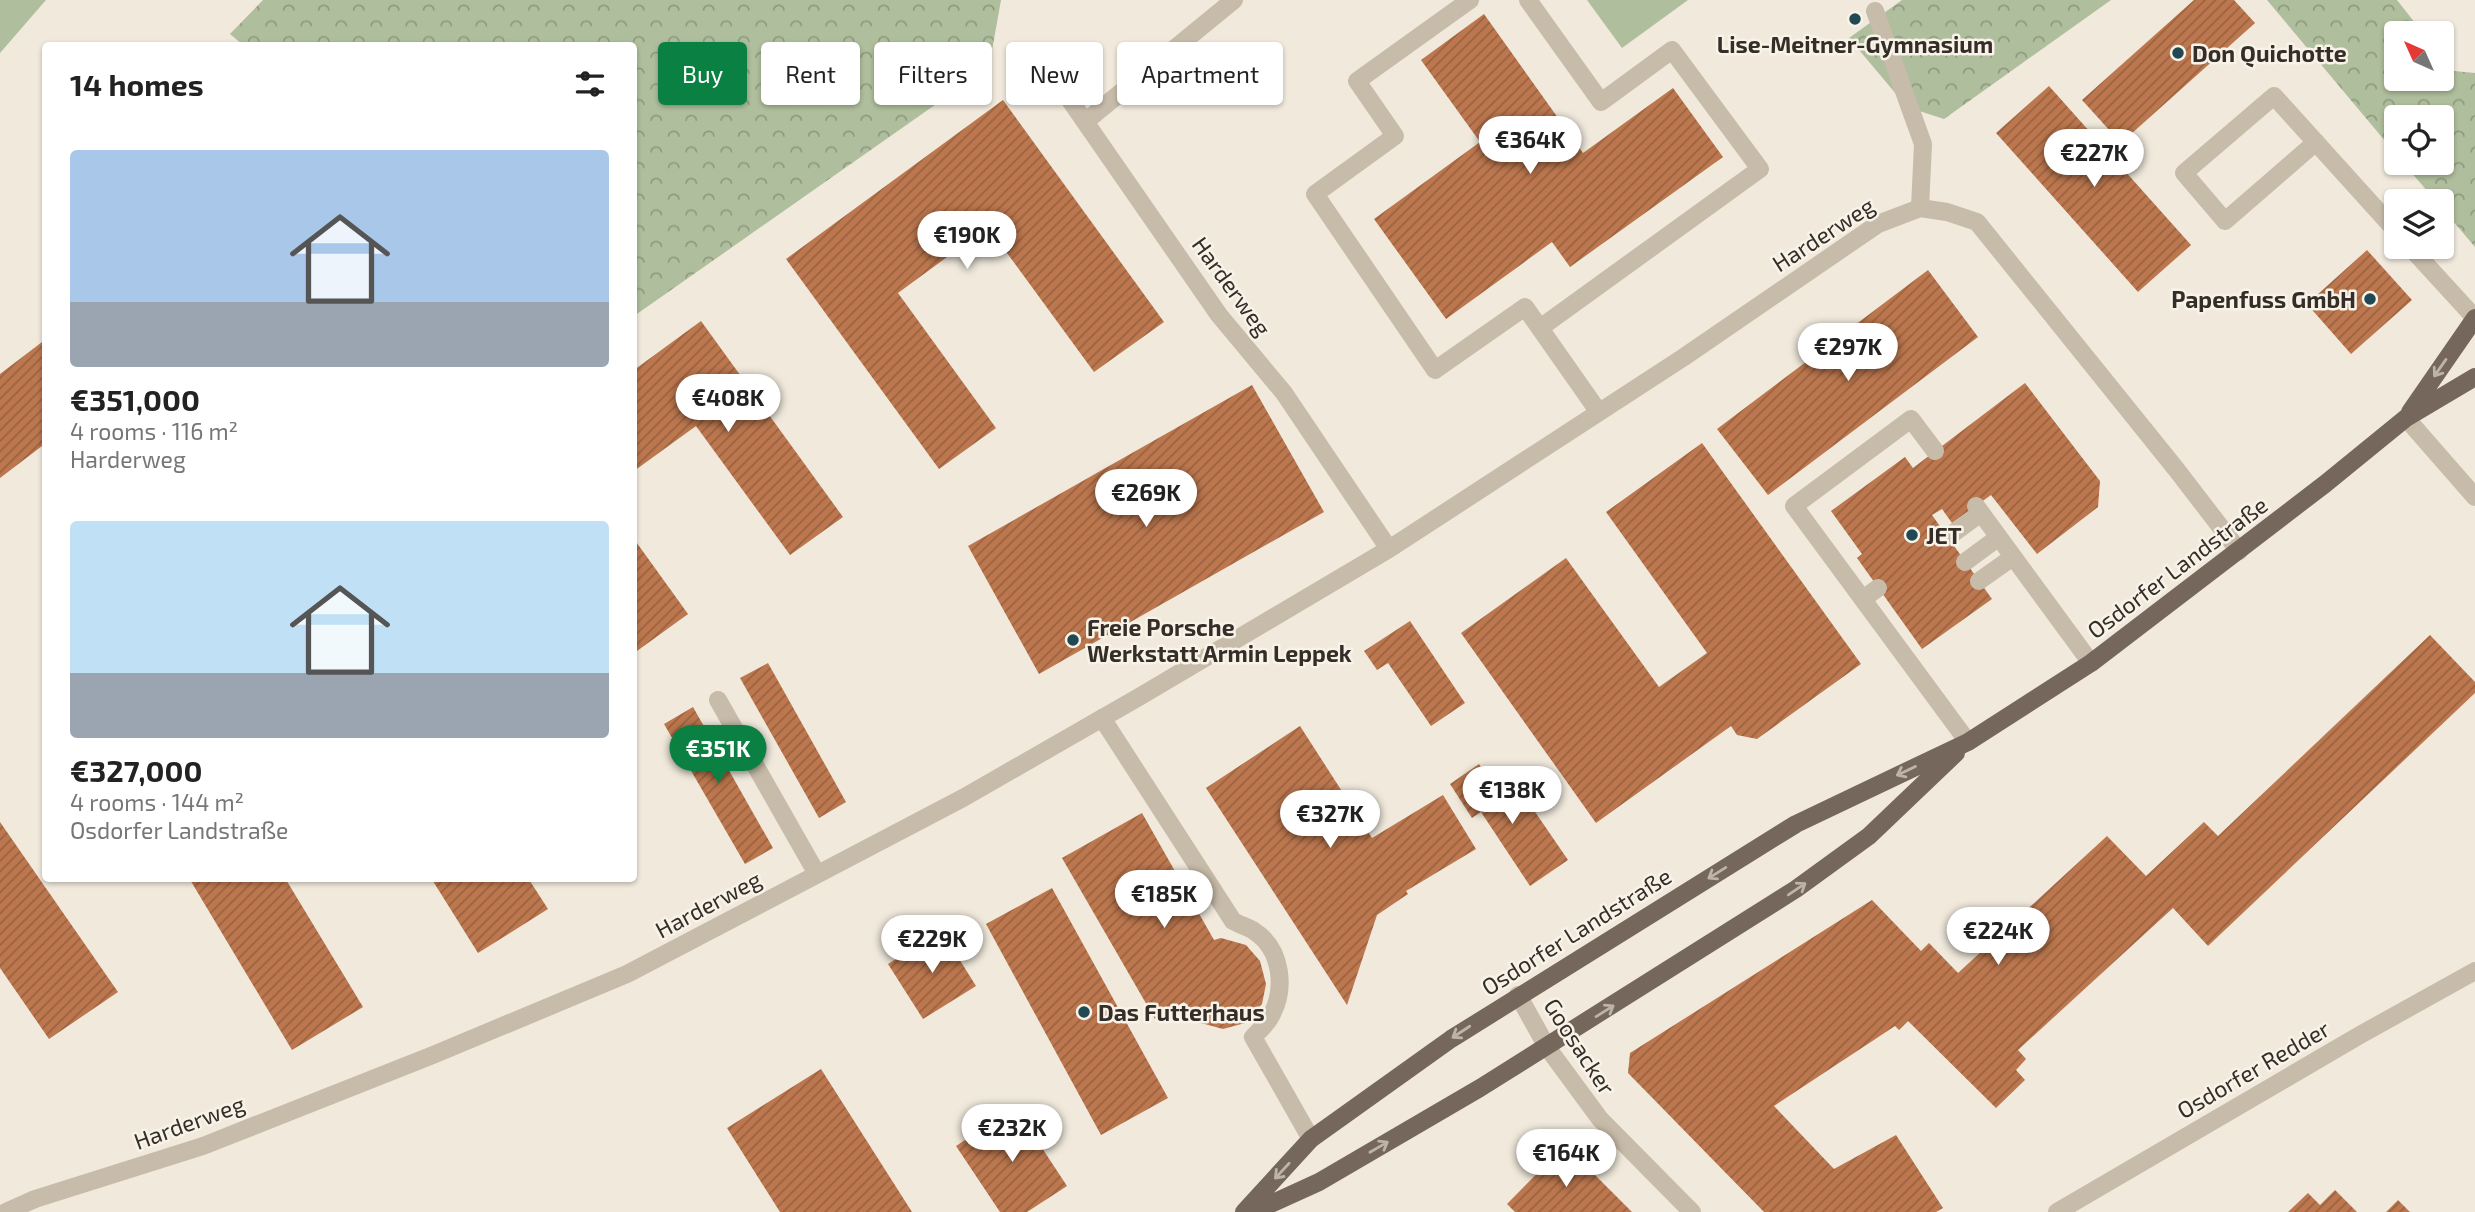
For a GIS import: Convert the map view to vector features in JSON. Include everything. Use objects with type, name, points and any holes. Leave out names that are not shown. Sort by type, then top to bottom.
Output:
[{"type":"main road","name":"Osdorfer Landstraße","points":[[2406,418],[2475,318]]},
{"type":"main road","name":"Osdorfer Landstraße","points":[[1244,1212],[1311,1139],[1451,1039],[1796,824],[1968,742],[2091,663],[2239,551],[2406,418],[2475,377]]},
{"type":"main road","name":"Osdorfer Landstraße","points":[[1253,1212],[1320,1182],[1547,1047],[1796,889],[1869,836],[1968,742]]},
{"type":"street","points":[[1086,121],[1234,0]]},
{"type":"street","points":[[1470,0],[1357,81],[1395,136],[1315,194],[1435,370],[1525,307],[1598,411]]},
{"type":"street","points":[[1528,0],[1601,102],[1672,50],[1760,169],[1540,328]]},
{"type":"street","points":[[1875,11],[1923,144],[1920,208],[1947,212],[1977,222],[2239,551]]},
{"type":"street","points":[[2316,142],[2225,221],[2184,173],[2274,96],[2316,142],[2384,218]]},
{"type":"street","name":"Harderweg","points":[[1075,105],[1219,315],[1284,393],[1389,549]]},
{"type":"street","name":"Harderweg","points":[[6,1212],[35,1199],[203,1146],[628,974],[963,797],[1389,549],[1684,357],[1878,224],[1920,208]]},
{"type":"street","points":[[2421,259],[2475,318]]},
{"type":"street","points":[[2406,418],[2475,497]]},
{"type":"street","points":[[1935,451],[1911,419],[1794,506],[1881,624],[1903,638],[1968,742]]},
{"type":"street","points":[[1948,537],[1978,509],[2091,663]]},
{"type":"street","points":[[1965,562],[1998,537]]},
{"type":"street","points":[[1979,581],[2013,557]]},
{"type":"street","points":[[1863,599],[1878,588]]},
{"type":"street","points":[[1881,624],[1896,613]]},
{"type":"street","points":[[718,700],[817,874]]},
{"type":"street","points":[[1102,718],[1233,921],[1255,932],[1272,950],[1280,973],[1280,998],[1270,1019],[1253,1037],[1311,1139]]},
{"type":"street","name":"Osdorfer Redder","points":[[2057,1212],[2475,971]]},
{"type":"street","name":"Goosacker","points":[[1518,995],[1547,1047],[1600,1119],[1692,1212]]},
{"type":"green space","points":[[0,0],[46,0],[0,53]]},
{"type":"green space","points":[[263,0],[1001,0],[992,50],[992,42],[874,42],[874,105],[935,105],[637,314],[637,42],[239,42],[230,34]]},
{"type":"green space","points":[[1587,0],[1688,0],[1622,48]]},
{"type":"green space","points":[[1902,0],[2111,0],[1944,119],[1907,107],[1849,38]]},
{"type":"green space","points":[[2267,0],[2397,0],[2414,21],[2384,21],[2384,91],[2454,91],[2454,71],[2475,73],[2475,247],[2454,222],[2454,189],[2426,189],[2413,175],[2454,175],[2454,105],[2384,105],[2384,140]]},
{"type":"building","name":"Don Quichotte","points":[[2194,0],[2234,0],[2255,23],[2121,143],[2082,100]]},
{"type":"building","points":[[1484,14],[1583,153],[1673,88],[1723,157],[1570,267],[1552,242],[1446,319],[1374,219],[1480,142],[1421,60]]},
{"type":"building","points":[[2049,86],[2191,245],[2138,292],[1996,133]]},
{"type":"building","points":[[1003,100],[1164,322],[1094,372],[988,227],[898,293],[996,428],[939,469],[786,259]]},
{"type":"building","points":[[2367,250],[2412,300],[2351,354],[2307,304]]},
{"type":"building","points":[[1928,270],[1978,337],[1768,495],[1717,429]]},
{"type":"building","points":[[701,321],[843,517],[790,555],[696,426],[637,469],[637,368]]},
{"type":"building","points":[[42,342],[42,446],[0,478],[0,374]]},
{"type":"building","points":[[2025,383],[2100,481],[2098,507],[2037,554],[1991,495],[1952,523],[1942,509],[1932,515],[1992,599],[1922,649],[1857,558],[1862,554],[1831,511],[1905,457],[1913,468]]},
{"type":"building","points":[[1252,385],[1324,512],[1039,674],[968,546]]},
{"type":"building","points":[[1702,443],[1861,664],[1757,739],[1737,735],[1731,726],[1596,823],[1461,633],[1566,558],[1659,687],[1707,653],[1606,512]]},
{"type":"building","points":[[637,543],[688,614],[637,651]]},
{"type":"building","points":[[1410,621],[1465,703],[1431,726],[1388,663],[1377,670],[1364,651]]},
{"type":"building","points":[[2430,635],[2475,682],[2475,693],[2208,946],[2173,908],[2018,1050],[2026,1059],[2016,1070],[2025,1080],[1996,1108],[1908,1021],[1899,1030],[1895,1026],[1774,1106],[1834,1169],[1896,1135],[1943,1208],[1936,1212],[1764,1212],[1628,1073],[1630,1053],[1872,900],[1921,951],[1929,943],[1958,973],[2107,836],[2146,876],[2204,822],[2218,836]]},
{"type":"building","points":[[768,663],[846,802],[819,818],[740,678]]},
{"type":"building","points":[[693,707],[773,848],[745,864],[664,724]]},
{"type":"building","points":[[1300,726],[1372,838],[1443,795],[1476,849],[1406,891],[1408,894],[1377,915],[1347,1005],[1206,788]]},
{"type":"building","points":[[1479,764],[1492,785],[1483,791],[1492,804],[1518,787],[1568,860],[1530,886],[1481,812],[1472,818],[1450,784]]},
{"type":"building","points":[[1142,813],[1214,940],[1221,938],[1246,945],[1260,961],[1266,984],[1262,1004],[1245,1023],[1223,1029],[1201,1023],[1184,1002],[1155,1019],[1062,858]]},
{"type":"building","points":[[0,822],[118,992],[49,1039],[0,968]]},
{"type":"building","points":[[191,882],[287,882],[363,1007],[292,1050]]},
{"type":"building","points":[[434,882],[531,882],[548,909],[478,953]]},
{"type":"building","points":[[1052,888],[1168,1098],[1101,1135],[986,924]]},
{"type":"building","points":[[941,930],[976,986],[923,1019],[888,964]]},
{"type":"building","points":[[821,1069],[912,1212],[780,1212],[727,1128]]},
{"type":"building","points":[[1015,1107],[1067,1186],[1027,1212],[1000,1212],[956,1146]]},
{"type":"building","points":[[1565,1145],[1632,1212],[1515,1212],[1507,1204]]},
{"type":"building","points":[[2335,1190],[2357,1212],[2288,1212],[2308,1193],[2320,1205]]},
{"type":"building","points":[[2398,1200],[2410,1212],[2386,1212]]},
{"type":"place","name":"Lise-Meitner-Gymnasium","points":[[1855,19]]},
{"type":"place","name":"Don Quichotte","points":[[2178,53]]},
{"type":"place","name":"Papenfuss GmbH","points":[[2370,299]]},
{"type":"place","name":"JET","points":[[1912,535]]},
{"type":"place","name":"Freie Porsche Werkstatt Armin Leppek","points":[[1073,640]]},
{"type":"place","name":"Das Futterhaus","points":[[1084,1012]]}]
